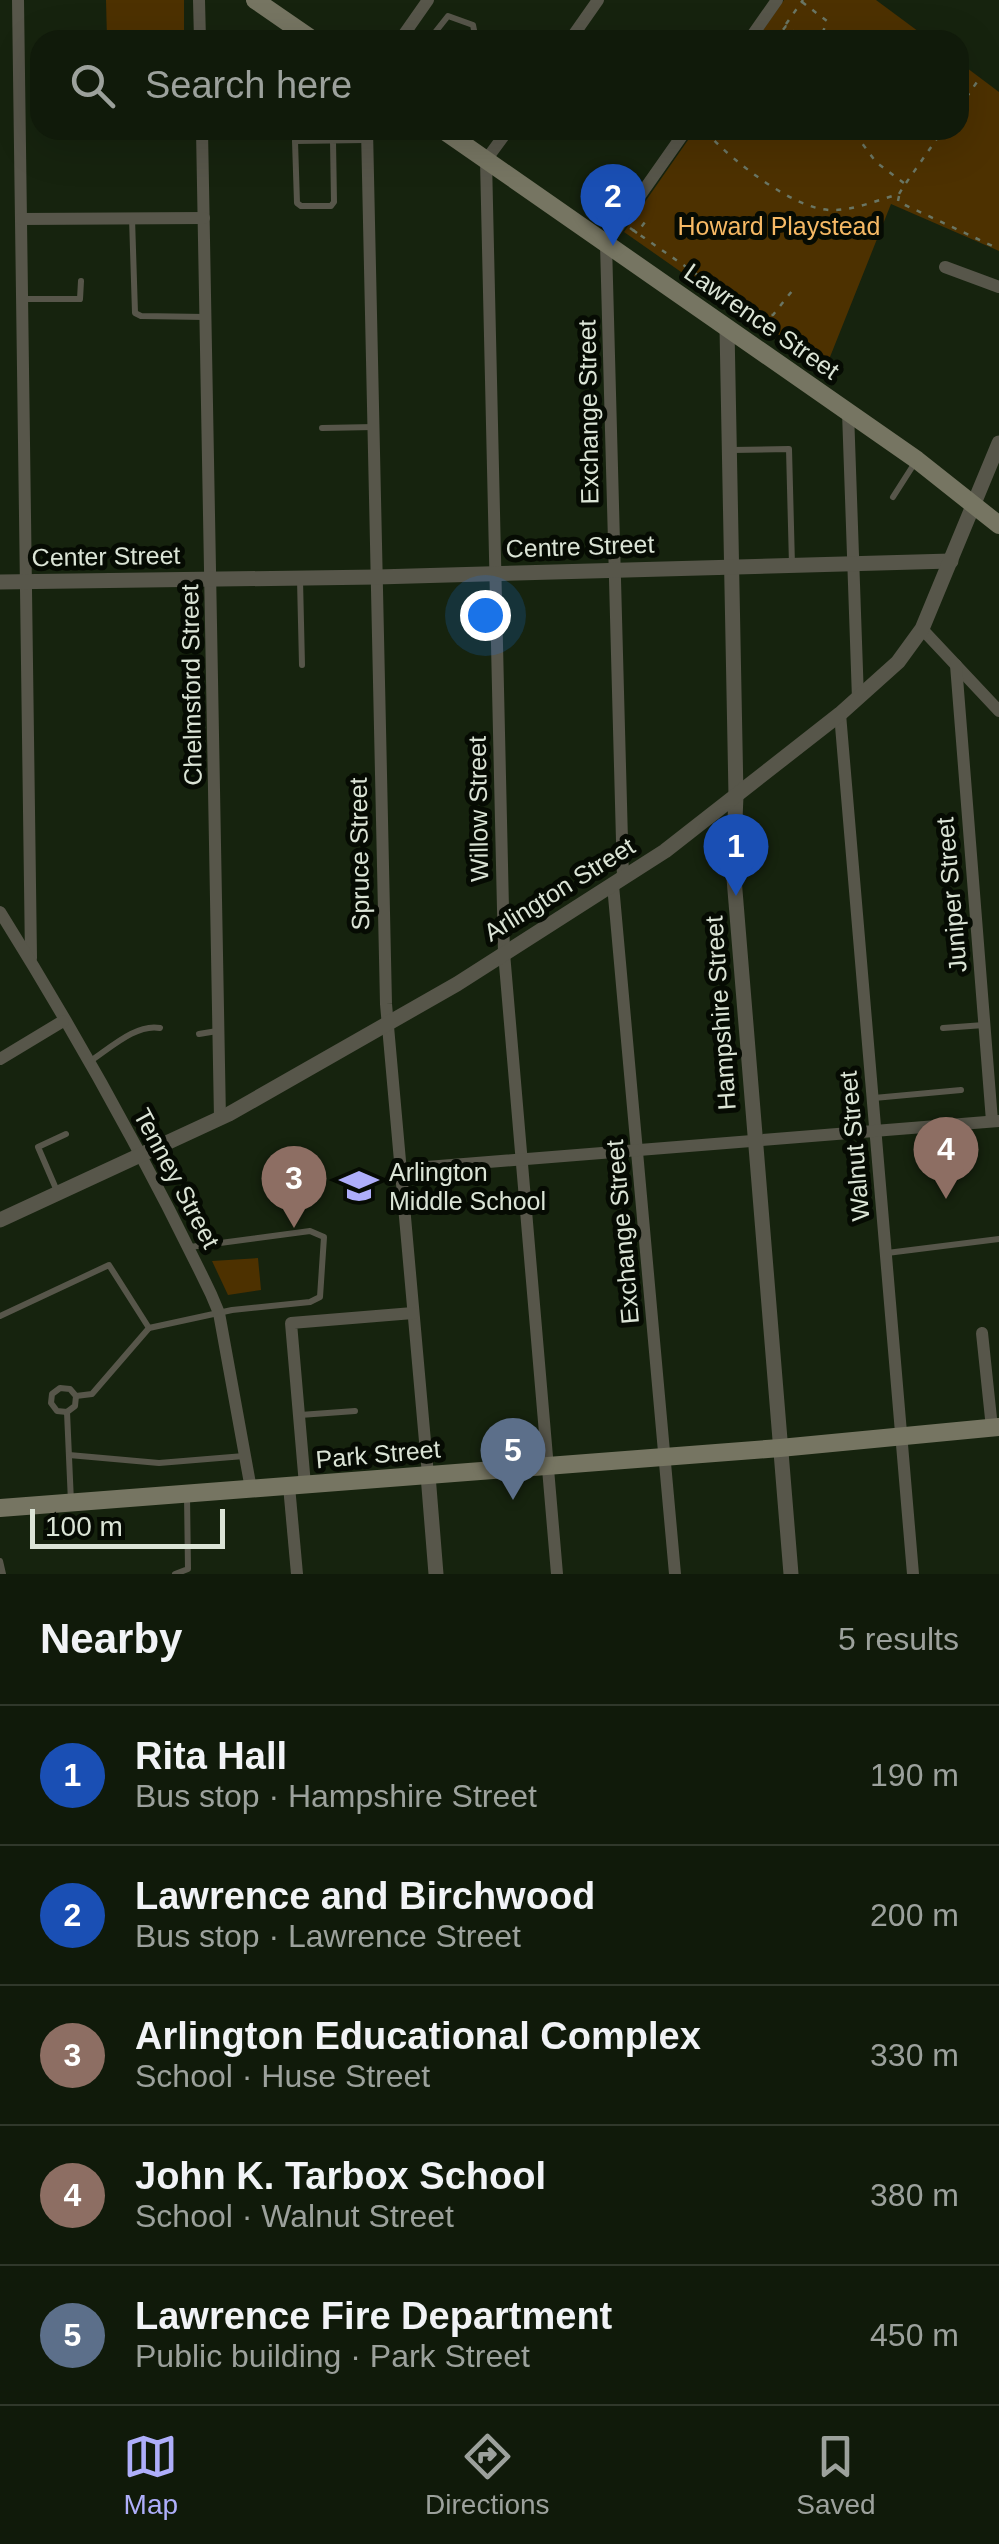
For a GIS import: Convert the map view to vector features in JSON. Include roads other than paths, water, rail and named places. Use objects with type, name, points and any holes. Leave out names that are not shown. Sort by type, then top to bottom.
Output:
[{"type":"main road","points":[[255,0],[298,30]]},
{"type":"main road","name":"Lawrence Street","points":[[457,140],[606,244],[730,318],[999,525]]},
{"type":"main road","name":"Park Street","points":[[0,1508],[996,1428]]},
{"type":"street","points":[[18,0],[31,958]]},
{"type":"street","points":[[199,0],[200,30]]},
{"type":"street","points":[[409,30],[428,0]]},
{"type":"street","points":[[577,30],[598,0]]},
{"type":"street","points":[[756,30],[776,0]]},
{"type":"street","name":"Chelmsford Street","points":[[202,140],[220,1119]]},
{"type":"street","name":"Spruce Street","points":[[366,140],[388,1023],[436,1574]]},
{"type":"street","points":[[486,160],[501,140]]},
{"type":"street","points":[[606,244],[679,140]]},
{"type":"street","name":"Willow Street","points":[[486,160],[504,953],[556,1574]]},
{"type":"street","points":[[21,218],[204,218]]},
{"type":"street","name":"Exchange Street","points":[[606,244],[618,882],[675,1574]]},
{"type":"street","points":[[945,267],[999,287]]},
{"type":"street","name":"Hampshire Street","points":[[730,318],[734,866],[790,1574]]},
{"type":"street","points":[[848,412],[858,699]]},
{"type":"street","name":"Arlington Street","points":[[0,1220],[220,1119],[388,1023],[618,882],[736,796],[840,714],[898,662],[922,629],[999,443]]},
{"type":"street","name":"Centre Street","points":[[212,580],[950,562]]},
{"type":"street","name":"Center Street","points":[[0,582],[212,580]]},
{"type":"street","points":[[922,629],[999,711]]},
{"type":"street","name":"Juniper Street","points":[[956,665],[984,1025],[996,1121]]},
{"type":"street","name":"Walnut Street","points":[[840,714],[913,1574]]},
{"type":"street","name":"Tenney Street","points":[[0,912],[31,958],[63,1021],[142,1155],[219,1313],[251,1489]]},
{"type":"street","points":[[0,1059],[63,1021]]},
{"type":"street","points":[[402,1169],[996,1121]]},
{"type":"street","points":[[296,1574],[299,1415],[291,1322],[413,1313]]},
{"type":"street","points":[[982,1334],[996,1428]]},
{"type":"lane","points":[[437,30],[448,16],[476,30]]},
{"type":"lane","points":[[333,141],[334,202],[330,206],[301,206],[297,203],[295,142],[338,140]]},
{"type":"lane","points":[[132,218],[135,313],[206,317]]},
{"type":"lane","points":[[23,299],[80,298],[81,281]]},
{"type":"lane","points":[[322,428],[375,432]]},
{"type":"lane","points":[[730,450],[788,449],[792,566]]},
{"type":"lane","points":[[893,498],[917,460]]},
{"type":"lane","points":[[300,578],[302,665]]},
{"type":"lane","points":[[943,1028],[984,1025]]},
{"type":"lane","points":[[88,1063],[136,1032],[151,1026],[160,1028]]},
{"type":"lane","points":[[199,1034],[218,1030]]},
{"type":"lane","points":[[873,1098],[961,1090]]},
{"type":"lane","points":[[58,1192],[38,1148],[66,1134]]},
{"type":"lane","points":[[76,1396],[92,1394],[148,1328],[219,1313],[310,1302],[320,1297],[324,1237],[310,1231],[189,1247]]},
{"type":"lane","points":[[886,1254],[999,1239]]},
{"type":"lane","points":[[0,1316],[109,1265],[148,1328]]},
{"type":"lane","points":[[60,1388],[70,1389],[76,1396],[75,1406],[67,1412],[57,1411],[51,1404],[52,1394],[60,1388]]},
{"type":"lane","points":[[299,1415],[354,1410]]},
{"type":"lane","points":[[67,1412],[72,1504]]},
{"type":"lane","points":[[69,1455],[159,1463],[244,1456]]},
{"type":"lane","points":[[175,1574],[190,1571],[187,1494]]},
{"type":"lane","points":[[0,1561],[4,1574]]},
{"type":"place","name":"Lawrence and Birchwood","points":[[613,246]]},
{"type":"place","name":"Rita Hall","points":[[736,896]]},
{"type":"place","name":"Arlington Middle School","points":[[359,1186]]},
{"type":"place","name":"John K. Tarbox School","points":[[946,1199]]},
{"type":"place","name":"Arlington Educational Complex","points":[[294,1228]]},
{"type":"place","name":"Lawrence Fire Department","points":[[513,1500]]},
{"type":"park label","name":"Howard Playstead","points":[[779,226]]}]
